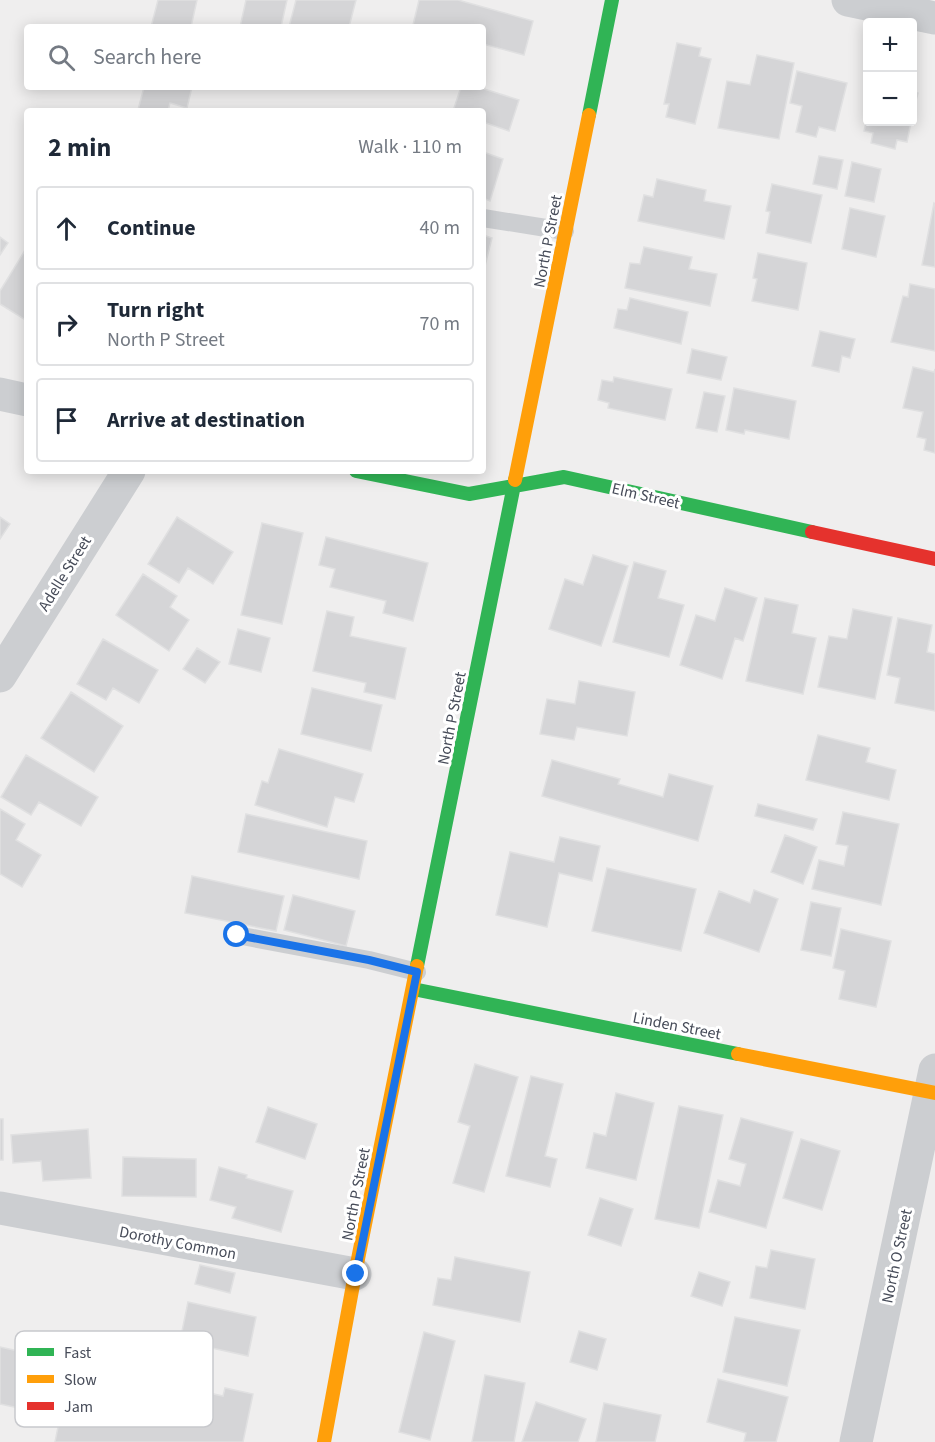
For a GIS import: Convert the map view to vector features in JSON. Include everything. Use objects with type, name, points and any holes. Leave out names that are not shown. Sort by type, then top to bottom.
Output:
[{"type":"street","name":"North P Street","points":[[324,1442],[612,0]]},
{"type":"street","points":[[848,0],[935,18]]},
{"type":"street","points":[[0,394],[24,399]]},
{"type":"street","name":"Adelle Street","points":[[0,676],[127,474]]},
{"type":"street","name":"Elm Street","points":[[372,474],[469,494],[564,477],[935,559]]},
{"type":"street","name":"Linden Street","points":[[415,980],[934,1085]]},
{"type":"street","name":"North O Street","points":[[856,1442],[934,1085]]},
{"type":"street","name":"Dorothy Common","points":[[0,1208],[356,1274]]},
{"type":"lane","points":[[486,218],[565,231]]},
{"type":"lane","points":[[237,935],[369,960],[415,980]]},
{"type":"building","points":[[158,0],[197,0],[192,24],[152,24]]},
{"type":"building","points":[[246,0],[287,0],[282,24],[241,24]]},
{"type":"building","points":[[296,0],[356,0],[350,24],[290,24]]},
{"type":"building","points":[[419,0],[458,0],[533,21],[524,55],[486,45],[486,24],[413,24]]},
{"type":"building","points":[[677,43],[701,48],[699,56],[711,59],[695,124],[666,117],[669,104],[664,104]]},
{"type":"building","points":[[757,55],[794,63],[779,139],[718,128],[727,81],[750,85]]},
{"type":"building","points":[[797,71],[847,83],[835,131],[819,127],[816,137],[796,132],[802,106],[790,103]]},
{"type":"building","points":[[143,90],[191,90],[187,108],[170,103],[169,108],[139,108]]},
{"type":"building","points":[[460,90],[486,90],[519,100],[509,131],[486,123],[486,108],[454,108]]},
{"type":"building","points":[[865,126],[910,126],[907,142],[897,140],[895,149],[871,143],[873,133],[864,131]]},
{"type":"building","points":[[486,153],[503,159],[490,201],[486,199]]},
{"type":"building","points":[[819,156],[843,160],[837,189],[813,184]]},
{"type":"building","points":[[852,162],[881,169],[874,202],[845,196]]},
{"type":"building","points":[[657,179],[706,190],[704,201],[731,206],[724,239],[638,221],[644,195],[653,197]]},
{"type":"building","points":[[772,184],[822,195],[811,243],[766,233],[770,212],[766,211]]},
{"type":"building","points":[[935,204],[935,267],[922,265]]},
{"type":"building","points":[[850,208],[885,216],[876,257],[842,249]]},
{"type":"building","points":[[486,236],[492,238],[486,262]]},
{"type":"building","points":[[0,237],[8,243],[0,255]]},
{"type":"building","points":[[644,247],[692,257],[689,269],[717,274],[710,306],[625,288],[630,263],[640,264]]},
{"type":"building","points":[[24,252],[24,319],[0,304],[0,291]]},
{"type":"building","points":[[758,253],[807,263],[798,310],[752,301],[757,279],[753,278]]},
{"type":"building","points":[[910,284],[935,289],[935,351],[891,342],[903,296],[908,297]]},
{"type":"building","points":[[630,298],[688,312],[681,344],[614,328],[618,309],[627,310]]},
{"type":"building","points":[[820,331],[855,339],[850,358],[842,356],[839,372],[812,366]]},
{"type":"building","points":[[692,349],[727,357],[721,380],[687,373]]},
{"type":"building","points":[[913,367],[934,372],[935,369],[935,453],[924,450],[926,439],[917,437],[923,412],[903,408]]},
{"type":"building","points":[[614,377],[672,389],[665,420],[608,408],[609,403],[598,400],[602,380],[613,382]]},
{"type":"building","points":[[734,388],[796,401],[789,439],[745,430],[744,434],[726,430]]},
{"type":"building","points":[[704,392],[725,396],[717,432],[696,428]]},
{"type":"building","points":[[0,517],[10,524],[0,539]]},
{"type":"building","points":[[177,517],[233,552],[213,584],[188,568],[179,583],[148,564]]},
{"type":"building","points":[[262,523],[303,533],[282,624],[241,615]]},
{"type":"building","points":[[326,537],[428,563],[413,621],[383,613],[386,601],[330,587],[335,569],[319,565]]},
{"type":"building","points":[[593,555],[628,566],[601,646],[549,629],[565,579],[583,585]]},
{"type":"building","points":[[634,562],[666,571],[658,598],[684,605],[669,657],[613,642]]},
{"type":"building","points":[[143,574],[177,596],[170,607],[189,620],[169,651],[116,615]]},
{"type":"building","points":[[725,588],[757,598],[743,641],[735,638],[722,679],[680,665],[696,615],[715,621]]},
{"type":"building","points":[[765,598],[798,605],[792,633],[816,638],[803,694],[746,681]]},
{"type":"building","points":[[853,609],[892,617],[875,699],[818,687],[829,636],[847,639]]},
{"type":"building","points":[[327,611],[354,617],[350,636],[406,648],[395,699],[364,692],[366,683],[313,671]]},
{"type":"building","points":[[898,618],[932,625],[927,652],[935,654],[935,711],[895,703],[900,678],[887,675]]},
{"type":"building","points":[[238,629],[270,638],[261,672],[229,664]]},
{"type":"building","points":[[103,639],[158,670],[139,703],[113,688],[106,700],[77,684]]},
{"type":"building","points":[[197,648],[220,662],[205,683],[183,669]]},
{"type":"building","points":[[579,681],[635,692],[627,736],[577,727],[574,740],[540,734],[547,699],[575,704]]},
{"type":"building","points":[[312,688],[382,705],[371,751],[301,734]]},
{"type":"building","points":[[71,692],[123,726],[94,772],[41,738]]},
{"type":"building","points":[[818,735],[870,748],[866,762],[896,770],[889,800],[806,780]]},
{"type":"building","points":[[279,749],[363,774],[354,802],[335,797],[327,827],[255,805],[262,781],[268,783]]},
{"type":"building","points":[[26,755],[98,797],[81,826],[39,802],[31,815],[1,797]]},
{"type":"building","points":[[552,760],[620,779],[618,784],[663,797],[669,774],[713,786],[698,841],[542,796]]},
{"type":"building","points":[[758,804],[817,819],[813,830],[755,816]]},
{"type":"building","points":[[0,809],[25,824],[16,840],[41,855],[22,887],[0,874]]},
{"type":"building","points":[[843,812],[899,824],[881,905],[812,889],[819,860],[844,866],[848,846],[836,844]]},
{"type":"building","points":[[246,814],[367,841],[359,879],[238,852]]},
{"type":"building","points":[[785,835],[817,847],[803,884],[771,872]]},
{"type":"building","points":[[560,837],[600,846],[592,881],[559,873],[547,927],[496,915],[510,852],[554,862]]},
{"type":"building","points":[[607,868],[696,889],[681,951],[592,931]]},
{"type":"building","points":[[192,876],[284,896],[276,931],[185,913]]},
{"type":"building","points":[[754,890],[778,899],[759,952],[704,933],[719,891],[750,903]]},
{"type":"building","points":[[293,895],[355,911],[346,946],[284,930]]},
{"type":"building","points":[[811,902],[841,908],[831,956],[801,950]]},
{"type":"building","points":[[841,929],[891,941],[876,1007],[839,999],[845,971],[833,968]]},
{"type":"building","points":[[475,1064],[518,1077],[484,1192],[453,1183],[470,1126],[458,1122]]},
{"type":"building","points":[[531,1076],[563,1084],[545,1156],[557,1159],[550,1187],[506,1176]]},
{"type":"building","points":[[616,1093],[654,1103],[636,1180],[586,1168],[594,1133],[606,1136]]},
{"type":"building","points":[[679,1106],[723,1115],[699,1228],[655,1219]]},
{"type":"building","points":[[268,1107],[317,1124],[305,1159],[256,1142]]},
{"type":"building","points":[[741,1118],[793,1132],[766,1228],[709,1212],[718,1180],[740,1186],[746,1164],[729,1159]]},
{"type":"building","points":[[0,1119],[3,1119],[3,1160],[0,1160]]},
{"type":"building","points":[[88,1129],[91,1178],[43,1181],[41,1161],[13,1163],[11,1135]]},
{"type":"building","points":[[801,1139],[840,1151],[822,1210],[783,1198]]},
{"type":"building","points":[[123,1157],[196,1159],[196,1197],[122,1196]]},
{"type":"building","points":[[219,1167],[247,1175],[246,1178],[293,1191],[281,1232],[232,1218],[236,1207],[210,1200]]},
{"type":"building","points":[[600,1198],[633,1209],[621,1246],[588,1235]]},
{"type":"building","points":[[771,1250],[815,1259],[805,1309],[750,1298],[756,1266],[767,1268]]},
{"type":"building","points":[[455,1257],[530,1272],[520,1322],[433,1305],[438,1278],[451,1280]]},
{"type":"building","points":[[200,1265],[235,1273],[230,1293],[195,1284]]},
{"type":"building","points":[[699,1272],[730,1282],[722,1306],[691,1296]]},
{"type":"building","points":[[188,1302],[256,1317],[248,1356],[213,1348],[213,1331],[182,1331]]},
{"type":"building","points":[[735,1317],[800,1330],[787,1386],[723,1372]]},
{"type":"building","points":[[579,1331],[606,1339],[597,1370],[570,1362]]},
{"type":"building","points":[[424,1332],[455,1341],[430,1440],[399,1432]]},
{"type":"building","points":[[0,1347],[15,1350],[15,1407],[0,1404]]},
{"type":"building","points":[[485,1375],[525,1383],[514,1442],[472,1442]]},
{"type":"building","points":[[718,1379],[788,1397],[776,1442],[744,1442],[746,1433],[707,1422]]},
{"type":"building","points":[[225,1388],[253,1394],[243,1442],[55,1442],[58,1427],[213,1427],[213,1394],[223,1396]]},
{"type":"building","points":[[536,1402],[586,1419],[578,1442],[522,1442]]},
{"type":"building","points":[[604,1403],[661,1415],[655,1442],[596,1442]]},
{"type":"traffic: fast","points":[[589,115],[612,0]]},
{"type":"traffic: fast","points":[[371,474],[469,494],[564,477],[812,532]]},
{"type":"traffic: fast","points":[[417,966],[515,480]]},
{"type":"traffic: fast","points":[[413,989],[738,1054]]},
{"type":"traffic: slow","points":[[515,480],[589,115]]},
{"type":"traffic: slow","points":[[324,1442],[417,966]]},
{"type":"traffic: slow","points":[[738,1054],[935,1093]]},
{"type":"traffic: jam","points":[[812,532],[935,559]]},
{"type":"route","points":[[237,935],[369,960],[417,972],[356,1274]]}]
